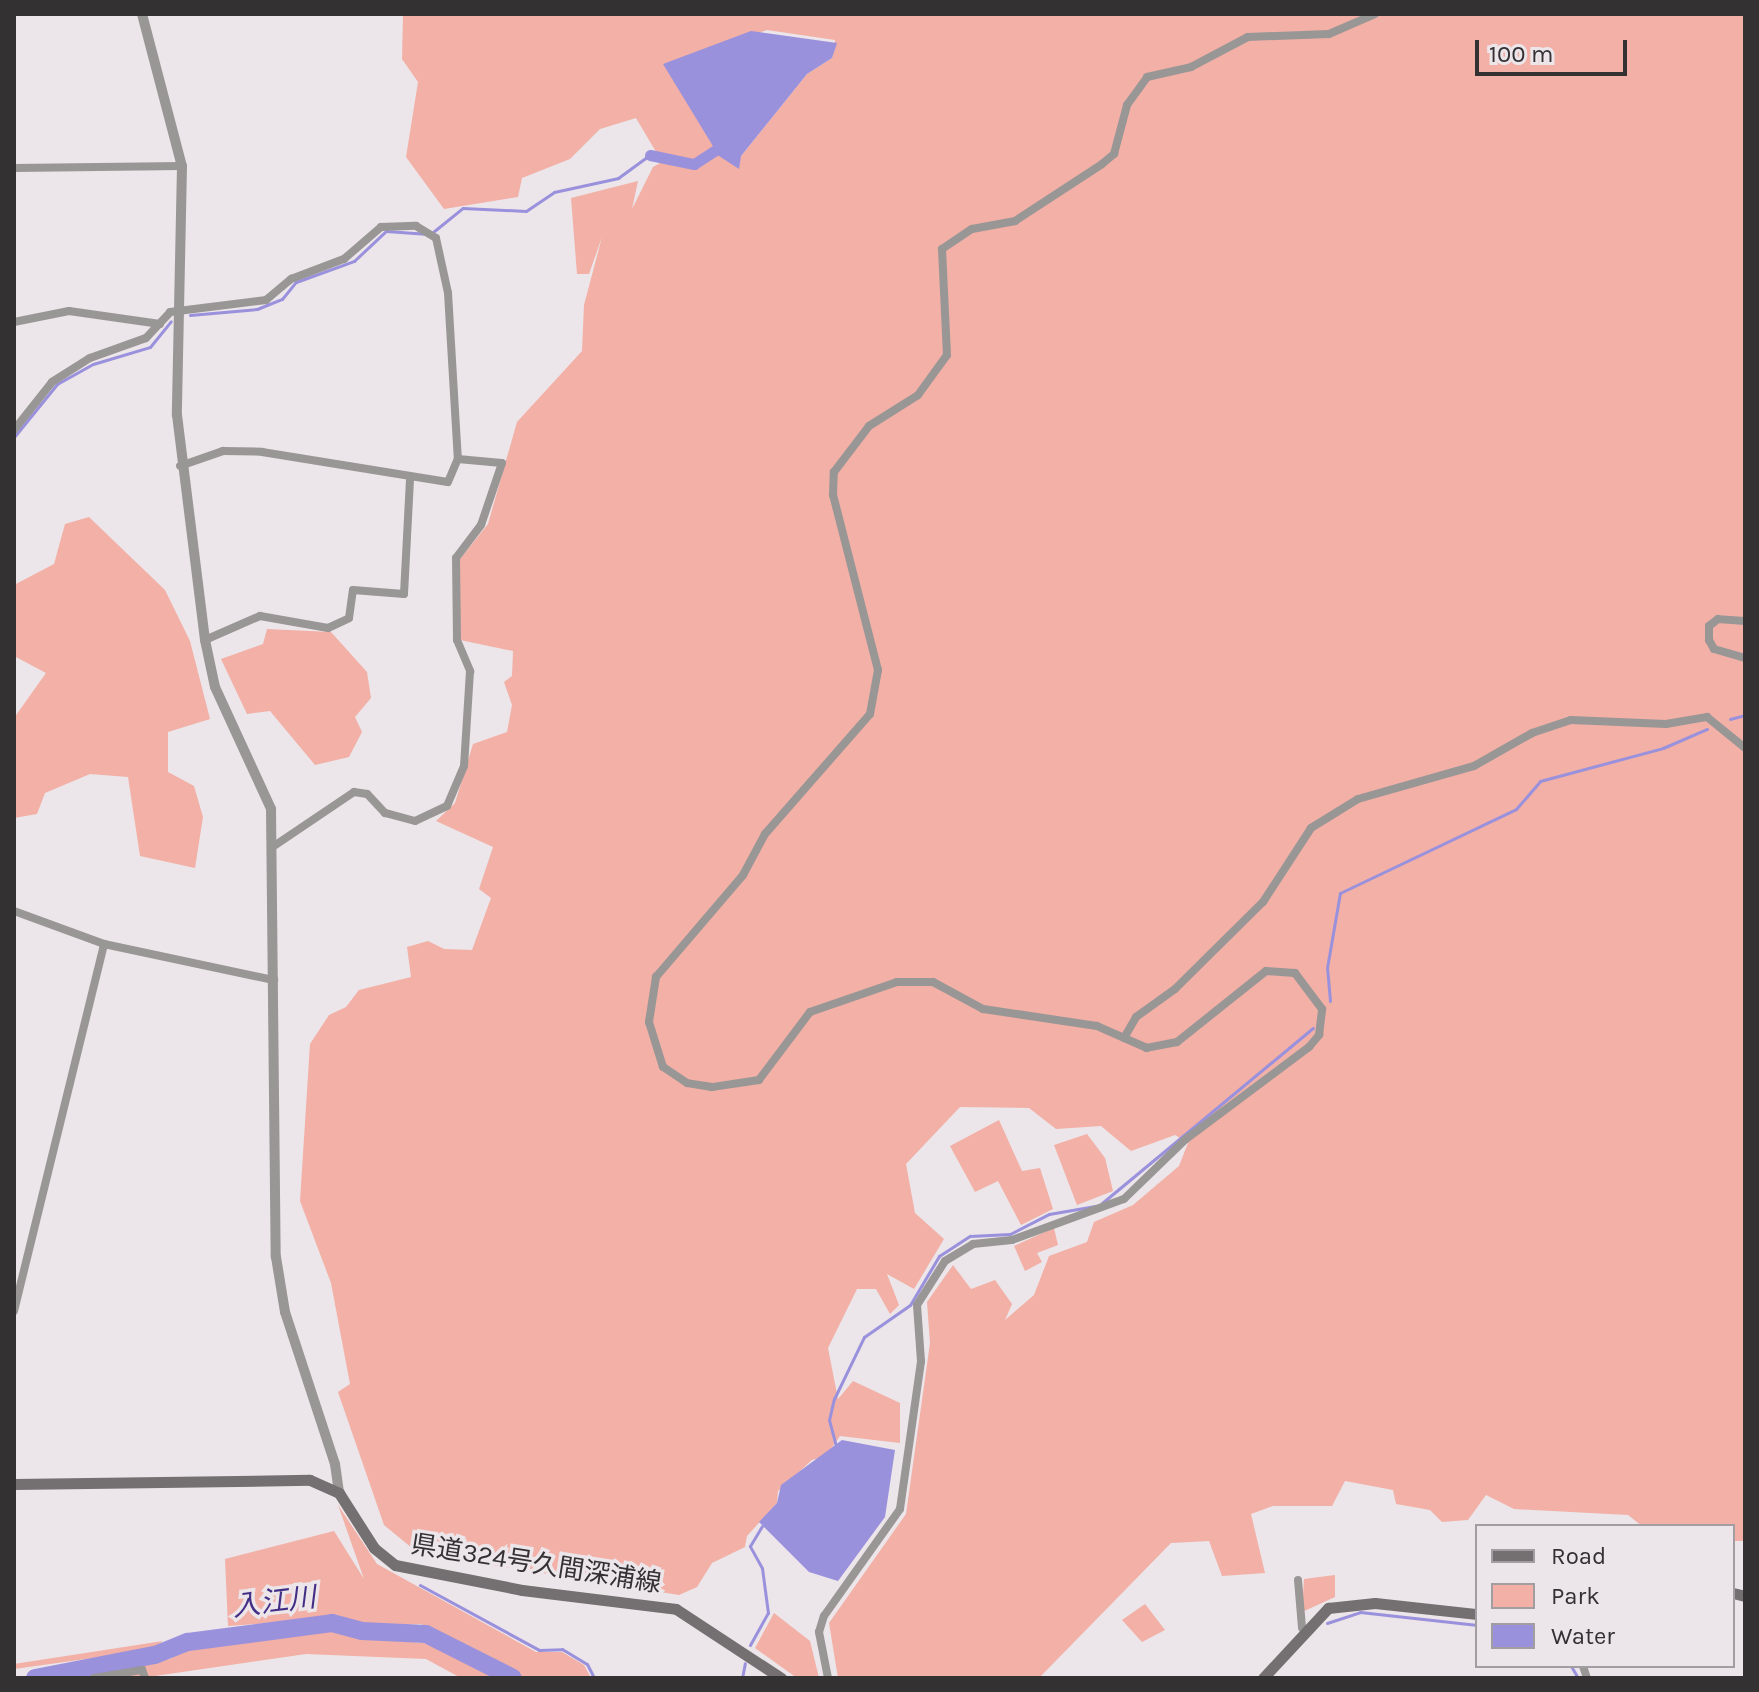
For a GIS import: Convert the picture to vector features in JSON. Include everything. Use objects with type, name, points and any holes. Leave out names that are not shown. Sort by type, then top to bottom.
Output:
[{"type":"main road","points":[[14,1484],[281,1477],[339,1493]]},
{"type":"main road","name":"県道324号久間深浦線","points":[[339,1493],[374,1548],[395,1565],[522,1590],[665,1605],[700,1620],[781,1678]]},
{"type":"main road","points":[[1263,1678],[1302,1628],[1328,1608],[1348,1602],[1475,1614]]},
{"type":"street","points":[[142,14],[182,166],[179,466],[205,640],[215,687],[264,784],[274,846],[276,1257],[285,1312],[339,1493]]},
{"type":"street","points":[[828,1678],[819,1632],[824,1616],[900,1509],[921,1361],[917,1305],[945,1261],[973,1244],[1012,1240],[1124,1199],[1186,1139],[1309,1047],[1319,1035],[1322,1009],[1308,981],[1295,973],[1266,971],[1177,1042],[1147,1048],[1065,1019],[983,1009],[933,982],[897,982],[810,1012],[759,1080],[712,1087],[687,1083],[663,1067],[649,1022],[665,963],[743,875],[765,834],[870,714],[878,670],[833,495],[834,472],[869,426],[918,395],[947,355],[942,249],[972,229],[1015,221],[1114,154],[1127,105],[1147,77],[1198,64],[1248,37],[1329,34],[1375,14]]},
{"type":"street","points":[[14,168],[182,166]]},
{"type":"street","points":[[14,430],[52,382],[90,358],[146,338],[179,309],[250,305],[291,279],[344,259],[381,227],[430,230],[436,238],[448,293],[458,459],[453,480],[410,478],[262,452],[223,451],[179,466]]},
{"type":"street","points":[[14,322],[69,311],[160,324]]},
{"type":"street","points":[[274,846],[354,792],[367,794],[385,813],[415,821],[447,806],[464,766],[470,671],[457,640],[456,558],[481,525],[502,463],[458,459]]},
{"type":"street","points":[[205,640],[260,616],[328,628],[349,618],[353,590],[404,594],[410,478]]},
{"type":"street","points":[[1745,621],[1718,619],[1709,626],[1709,640],[1714,649],[1745,658]]},
{"type":"street","points":[[1124,1038],[1136,1017],[1243,925],[1311,828],[1358,799],[1474,766],[1532,733],[1571,720],[1666,724],[1707,717],[1745,748]]},
{"type":"street","points":[[14,911],[104,944],[274,980]]},
{"type":"street","points":[[14,1311],[104,944]]},
{"type":"street","points":[[1298,1580],[1302,1628]]},
{"type":"street","points":[[94,1678],[142,1670],[145,1678]]},
{"type":"green space","points":[[403,14],[1745,14],[1745,1541],[1735,1541],[1735,1524],[1639,1524],[1628,1515],[1514,1509],[1486,1495],[1468,1520],[1442,1522],[1430,1510],[1396,1504],[1393,1490],[1345,1481],[1332,1506],[1273,1506],[1251,1514],[1265,1573],[1222,1576],[1209,1541],[1171,1543],[1039,1678],[838,1678],[829,1623],[906,1514],[930,1343],[927,1302],[953,1265],[971,1289],[995,1280],[1012,1304],[1005,1320],[1034,1295],[1049,1256],[1087,1242],[1094,1222],[1133,1205],[1179,1166],[1188,1143],[1175,1135],[1131,1151],[1101,1126],[1056,1129],[1029,1108],[960,1107],[906,1164],[915,1213],[944,1239],[914,1289],[887,1274],[899,1305],[890,1314],[876,1289],[857,1289],[828,1348],[838,1399],[853,1381],[900,1403],[900,1443],[840,1436],[826,1456],[812,1460],[778,1491],[777,1503],[747,1536],[745,1547],[712,1563],[697,1587],[679,1595],[418,1553],[384,1525],[338,1392],[350,1384],[331,1283],[300,1201],[310,1044],[329,1015],[346,1007],[359,990],[411,977],[407,947],[428,941],[444,949],[472,950],[491,898],[479,889],[493,847],[436,821],[455,803],[473,744],[507,732],[512,705],[504,682],[512,676],[513,651],[460,640],[460,559],[488,524],[517,422],[582,351],[584,305],[602,237],[589,274],[577,274],[571,198],[638,181],[632,209],[653,167],[662,162],[636,118],[600,129],[570,159],[522,178],[518,197],[444,209],[406,157],[418,82],[402,59]],"holes":[[[767,30],[835,40],[832,58],[807,74],[741,156],[664,64]]]},
{"type":"green space","points":[[89,517],[165,590],[190,641],[210,719],[168,732],[168,772],[194,786],[203,817],[195,868],[140,856],[128,777],[90,774],[45,793],[37,814],[14,818],[14,718],[46,673],[14,656],[14,585],[54,564],[65,524]]},
{"type":"green space","points":[[267,629],[331,632],[367,672],[371,698],[355,717],[362,732],[349,757],[315,765],[270,711],[247,714],[221,659],[263,644]]},
{"type":"green space","points":[[999,1120],[1022,1171],[1040,1168],[1053,1209],[1021,1225],[998,1181],[975,1192],[950,1146]]},
{"type":"green space","points":[[1087,1134],[1105,1158],[1113,1191],[1077,1205],[1054,1145]]},
{"type":"green space","points":[[1054,1228],[1058,1245],[1037,1253],[1042,1262],[1025,1271],[1014,1246]]},
{"type":"green space","points":[[338,1505],[377,1564],[536,1652],[562,1652],[584,1665],[591,1678],[523,1678],[421,1624],[380,1626],[340,1618],[228,1626],[225,1559],[334,1531],[364,1579]]},
{"type":"green space","points":[[1335,1575],[1335,1597],[1302,1612],[1304,1579]]},
{"type":"green space","points":[[1145,1604],[1165,1630],[1142,1642],[1122,1620]]},
{"type":"green space","points":[[774,1613],[810,1641],[819,1678],[797,1678],[755,1648]]},
{"type":"green space","points":[[341,1628],[359,1637],[433,1644],[501,1678],[461,1678],[426,1659],[306,1654],[141,1678],[52,1678],[170,1659],[193,1644]]},
{"type":"green space","points":[[163,1641],[151,1650],[14,1669],[14,1664]]},
{"type":"water","points":[[751,31],[837,43],[832,58],[807,74],[741,156],[739,169],[719,156],[663,64]]},
{"type":"water","points":[[842,1440],[895,1450],[885,1517],[838,1581],[809,1572],[759,1522],[777,1503],[781,1485]]},
{"type":"waterway","points":[[650,155],[694,164],[725,144]]},
{"type":"waterway","points":[[433,232],[463,208],[526,211],[554,192],[618,178],[650,155]]},
{"type":"waterway","points":[[190,315],[257,309],[282,299],[296,282],[354,261],[386,231],[425,234]]},
{"type":"waterway","points":[[14,437],[57,384],[93,364],[150,347],[171,321]]},
{"type":"waterway","points":[[1730,719],[1745,715]]},
{"type":"waterway","points":[[1330,1001],[1327,968],[1340,893],[1516,809],[1540,781],[1663,748],[1707,729]]},
{"type":"waterway","points":[[1102,1203],[1313,1028]]},
{"type":"waterway","points":[[836,1446],[829,1420],[834,1399],[864,1337],[910,1305],[939,1256],[970,1236],[1010,1234],[1049,1214],[1095,1206]]},
{"type":"waterway","points":[[750,1645],[768,1613],[762,1568],[750,1546],[762,1526]]},
{"type":"waterway","points":[[420,1585],[539,1650],[562,1649],[587,1664],[594,1678]]},
{"type":"waterway","points":[[1327,1623],[1360,1612],[1475,1625]]},
{"type":"waterway","name":"入江川","points":[[35,1678],[155,1655],[188,1642],[332,1623],[362,1631],[426,1634],[513,1678]]},
{"type":"waterway","points":[[742,1678],[745,1663]]},
{"type":"waterway","points":[[1572,1668],[1578,1678]]}]
